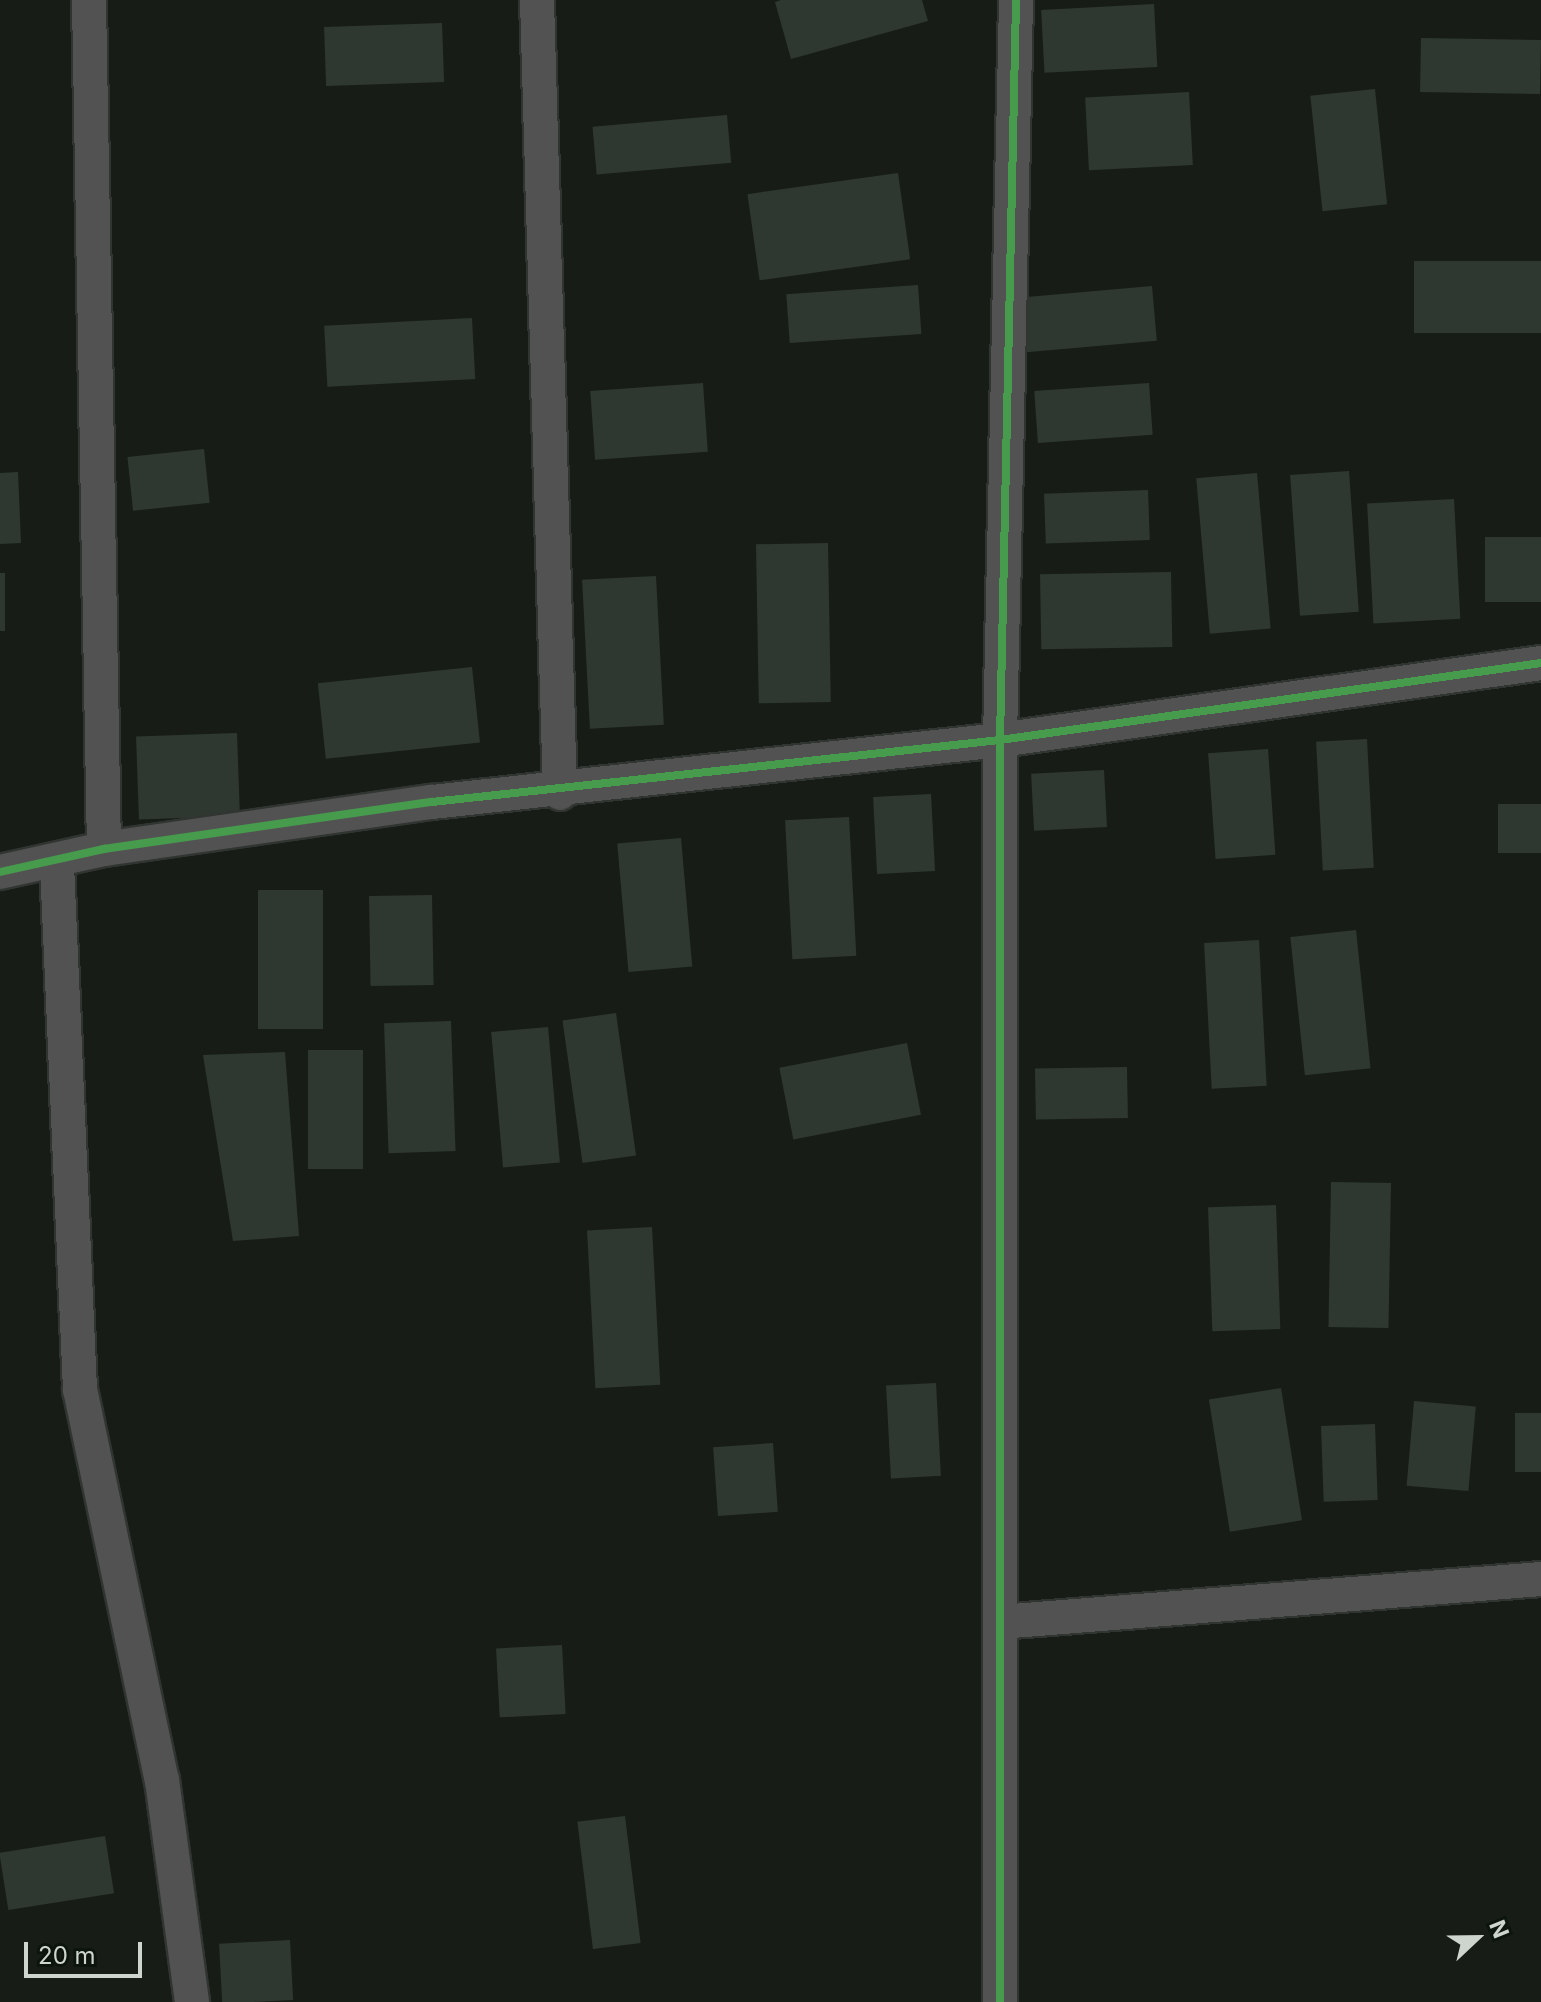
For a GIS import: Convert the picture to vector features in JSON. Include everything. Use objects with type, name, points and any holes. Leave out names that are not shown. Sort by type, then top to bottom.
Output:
[{"type":"street","points":[[89,0],[104,849]]},
{"type":"street","points":[[537,0],[560,793]]},
{"type":"street","points":[[1000,2002],[1000,740],[1016,0]]},
{"type":"street","points":[[0,872],[57,865],[104,849],[432,802],[560,793],[1000,740],[1541,663]]},
{"type":"street","points":[[57,865],[80,1389],[162,1780],[192,2002]]},
{"type":"street","points":[[1000,1622],[1541,1579]]},
{"type":"building","points":[[922,0],[928,21],[791,59],[775,2]]},
{"type":"building","points":[[1154,4],[1157,67],[1044,73],[1041,10]]},
{"type":"building","points":[[442,23],[444,82],[326,86],[324,27]]},
{"type":"building","points":[[1421,38],[1541,40],[1540,94],[1420,92]]},
{"type":"building","points":[[1375,89],[1387,204],[1322,211],[1310,96]]},
{"type":"building","points":[[1189,92],[1193,165],[1089,170],[1085,97]]},
{"type":"building","points":[[727,115],[731,163],[597,175],[593,127]]},
{"type":"building","points":[[898,173],[910,259],[760,280],[747,194]]},
{"type":"building","points":[[1414,261],[1541,261],[1541,333],[1414,333]]},
{"type":"building","points":[[918,285],[921,334],[790,343],[786,294]]},
{"type":"building","points":[[1152,286],[1157,341],[1023,352],[1019,298]]},
{"type":"building","points":[[472,318],[475,379],[327,387],[324,326]]},
{"type":"building","points":[[703,383],[708,452],[595,460],[590,391]]},
{"type":"building","points":[[1149,383],[1153,435],[1038,443],[1034,391]]},
{"type":"building","points":[[204,449],[210,503],[133,511],[127,457]]},
{"type":"building","points":[[1349,471],[1359,612],[1300,616],[1290,475]]},
{"type":"building","points":[[18,472],[21,543],[0,544],[0,473]]},
{"type":"building","points":[[1257,473],[1271,628],[1210,634],[1196,478]]},
{"type":"building","points":[[1148,490],[1150,540],[1046,544],[1044,494]]},
{"type":"building","points":[[1454,499],[1460,619],[1373,623],[1367,504]]},
{"type":"building","points":[[1485,537],[1541,537],[1541,602],[1485,602]]},
{"type":"building","points":[[828,543],[831,702],[759,703],[756,544]]},
{"type":"building","points":[[1171,572],[1172,647],[1041,649],[1040,574]]},
{"type":"building","points":[[0,573],[5,573],[5,631],[0,631]]},
{"type":"building","points":[[656,576],[664,725],[590,729],[582,580]]},
{"type":"building","points":[[472,667],[480,743],[326,759],[318,683]]},
{"type":"building","points":[[237,733],[240,816],[139,819],[136,737]]},
{"type":"building","points":[[1367,739],[1374,868],[1323,870],[1316,742]]},
{"type":"building","points":[[1268,749],[1275,855],[1216,859],[1208,753]]},
{"type":"building","points":[[1104,770],[1107,827],[1034,831],[1031,774]]},
{"type":"building","points":[[931,794],[935,871],[877,874],[873,797]]},
{"type":"building","points":[[1498,804],[1541,804],[1541,853],[1498,853]]},
{"type":"building","points":[[849,817],[856,956],[792,959],[785,820]]},
{"type":"building","points":[[681,838],[692,967],[628,972],[617,844]]},
{"type":"building","points":[[258,890],[323,890],[323,1029],[258,1029]]},
{"type":"building","points":[[432,895],[434,985],[371,986],[369,896]]},
{"type":"building","points":[[1356,930],[1371,1068],[1305,1075],[1290,937]]},
{"type":"building","points":[[1259,940],[1267,1086],[1212,1089],[1204,943]]},
{"type":"building","points":[[616,1013],[636,1156],[583,1163],[563,1021]]},
{"type":"building","points":[[451,1021],[456,1151],[389,1153],[384,1023]]},
{"type":"building","points":[[548,1027],[560,1162],[503,1167],[491,1032]]},
{"type":"building","points":[[907,1043],[921,1115],[793,1139],[779,1068]]},
{"type":"building","points":[[308,1050],[363,1050],[363,1169],[308,1169]]},
{"type":"building","points":[[285,1052],[299,1236],[233,1241],[203,1055]]},
{"type":"building","points":[[1127,1067],[1128,1118],[1036,1120],[1035,1069]]},
{"type":"building","points":[[1331,1182],[1391,1183],[1388,1328],[1328,1327]]},
{"type":"building","points":[[1276,1205],[1280,1329],[1212,1331],[1208,1207]]},
{"type":"building","points":[[652,1227],[660,1385],[595,1388],[587,1230]]},
{"type":"building","points":[[936,1383],[941,1476],[891,1478],[886,1386]]},
{"type":"building","points":[[1281,1388],[1302,1520],[1230,1532],[1209,1399]]},
{"type":"building","points":[[1414,1401],[1476,1406],[1468,1491],[1407,1486]]},
{"type":"building","points":[[1515,1413],[1541,1413],[1541,1472],[1515,1472]]},
{"type":"building","points":[[1375,1424],[1378,1500],[1324,1502],[1321,1426]]},
{"type":"building","points":[[773,1443],[778,1512],[718,1516],[713,1447]]},
{"type":"building","points":[[562,1645],[566,1714],[500,1717],[496,1648]]},
{"type":"building","points":[[625,1816],[641,1943],[593,1949],[577,1822]]},
{"type":"building","points":[[105,1836],[114,1893],[8,1910],[0,1853]]},
{"type":"building","points":[[290,1940],[293,2000],[222,2002],[219,1944]]},
{"type":"cycle path","points":[[1000,2002],[1000,740],[1016,0]]},
{"type":"cycle path","points":[[0,872],[104,849],[432,802],[1000,740],[1541,663]]}]
